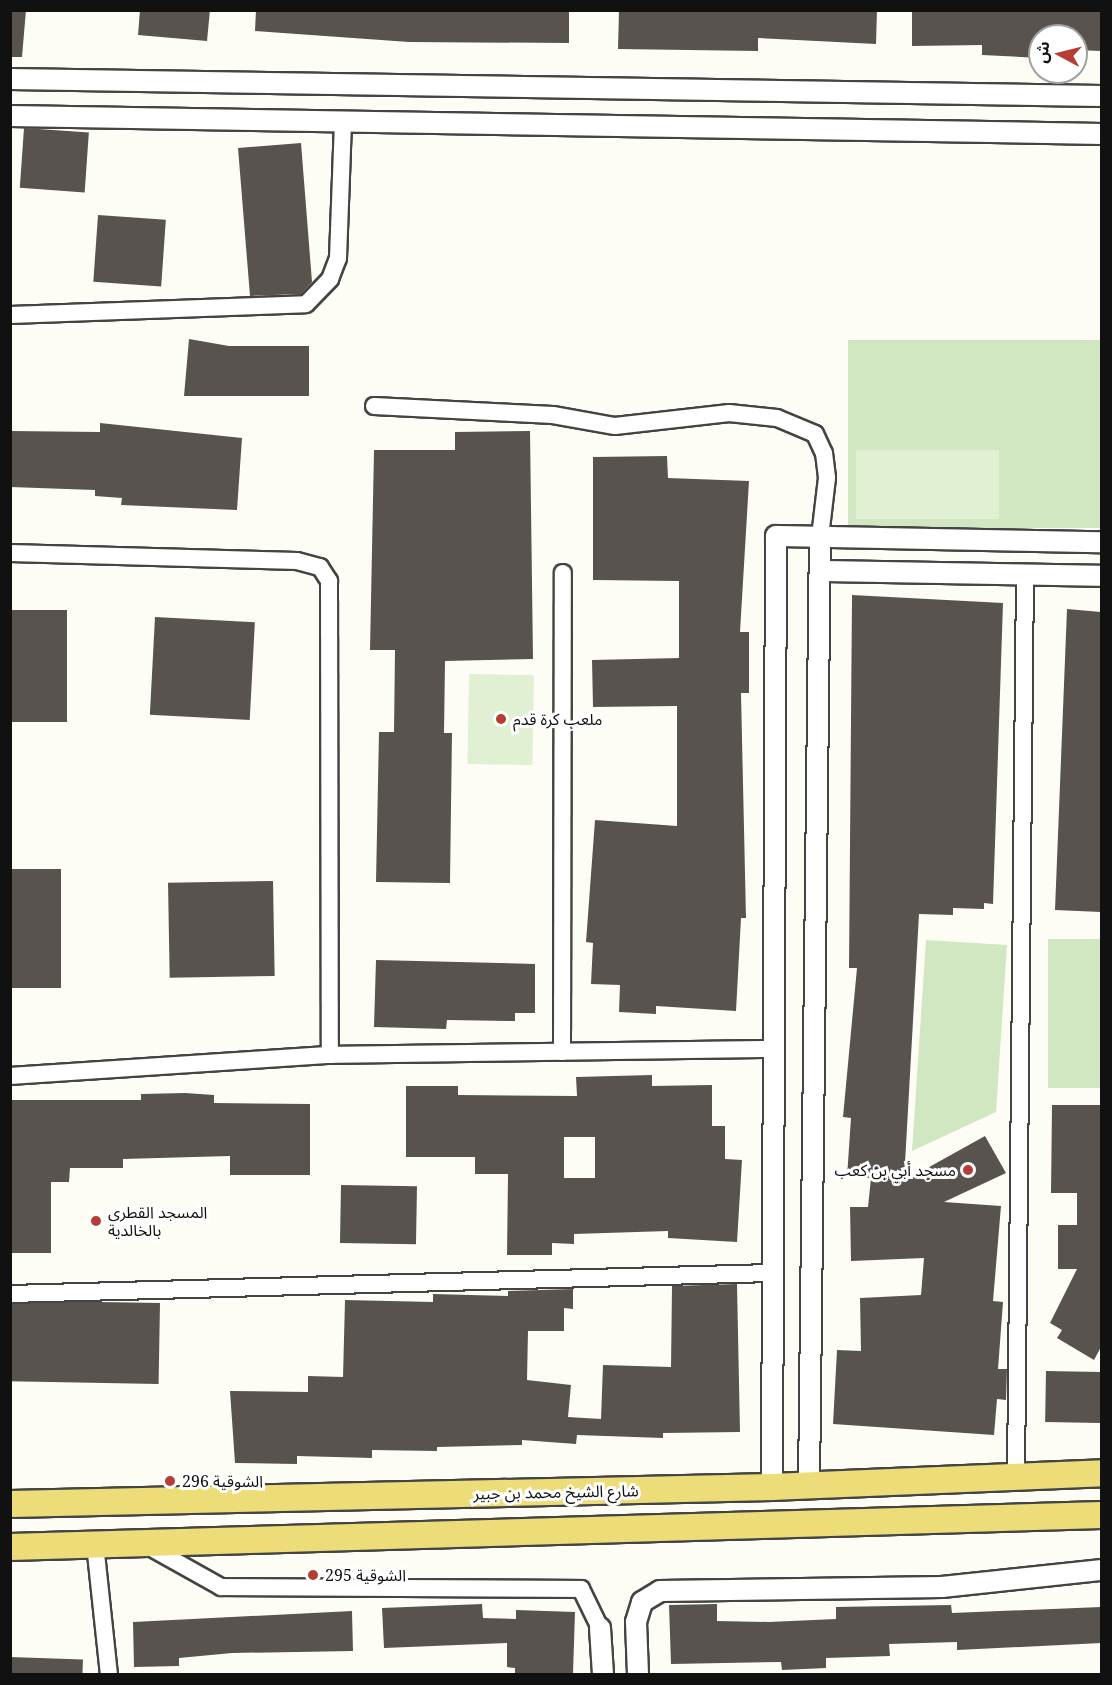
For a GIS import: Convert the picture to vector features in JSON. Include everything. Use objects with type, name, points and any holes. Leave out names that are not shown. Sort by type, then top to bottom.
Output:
[{"type":"main road","name":"شارع الشيخ محمد بن جبير","points":[[10,1504],[809,1486],[1101,1473]]},
{"type":"main road","points":[[10,1547],[1101,1515]]},
{"type":"street","points":[[10,79],[1101,96]]},
{"type":"street","points":[[10,116],[1101,134]]},
{"type":"street","points":[[10,315],[306,304],[330,279],[339,258],[343,121]]},
{"type":"street","points":[[374,406],[553,415],[615,426],[729,413],[777,418],[815,434],[824,453],[827,478],[820,537],[809,1486]]},
{"type":"street","points":[[772,1487],[776,536],[1101,542]]},
{"type":"street","points":[[10,553],[297,561],[320,567],[329,581],[330,1055]]},
{"type":"street","points":[[820,572],[1101,576]]},
{"type":"street","points":[[562,1052],[563,573]]},
{"type":"street","points":[[1016,1477],[1025,575]]},
{"type":"street","points":[[10,1076],[330,1055],[773,1049]]},
{"type":"street","points":[[10,1294],[772,1273]]},
{"type":"street","points":[[143,1543],[221,1587],[581,1589],[600,1628],[603,1674]]},
{"type":"street","points":[[95,1544],[109,1674]]},
{"type":"street","points":[[638,1674],[636,1622],[642,1602],[660,1591],[942,1587],[1101,1570]]},
{"type":"green space","points":[[848,340],[1101,340],[1101,528],[848,528]]},
{"type":"green space","points":[[856,450],[999,450],[999,519],[856,519]]},
{"type":"green space","name":"ملعب كرة قدم","points":[[469,674],[534,675],[532,765],[467,764]]},
{"type":"green space","points":[[1048,939],[1101,939],[1101,1088],[1048,1088]]},
{"type":"green space","points":[[926,940],[1007,945],[996,1112],[912,1151]]},
{"type":"building","points":[[10,10],[26,10],[22,57],[10,57]]},
{"type":"building","points":[[140,10],[210,10],[207,41],[138,35]]},
{"type":"building","points":[[256,10],[569,10],[569,43],[409,42],[255,31]]},
{"type":"building","points":[[619,10],[877,10],[876,44],[758,38],[758,51],[618,49]]},
{"type":"building","points":[[912,10],[1101,10],[1101,51],[1088,50],[1088,24],[1028,24],[1028,57],[982,55],[982,45],[912,46]]},
{"type":"building","points":[[24,128],[89,133],[85,192],[20,188]]},
{"type":"building","points":[[301,143],[312,282],[301,294],[250,296],[238,148]]},
{"type":"building","points":[[98,215],[166,220],[161,287],[93,282]]},
{"type":"building","points":[[189,339],[229,346],[309,346],[309,396],[184,396]]},
{"type":"building","points":[[100,423],[242,438],[237,510],[121,505],[122,498],[95,496],[95,490],[10,487],[10,431],[100,432]]},
{"type":"building","points":[[530,431],[533,659],[445,661],[444,733],[452,733],[450,883],[376,882],[379,732],[394,732],[395,650],[370,650],[374,450],[455,450],[455,432]]},
{"type":"building","points":[[667,456],[668,478],[749,481],[740,632],[749,632],[749,693],[741,693],[746,918],[741,918],[736,1011],[656,1006],[656,1014],[619,1012],[620,985],[591,984],[593,943],[586,942],[595,820],[677,826],[677,706],[593,707],[592,660],[679,658],[679,581],[593,580],[593,457]]},
{"type":"building","points":[[852,595],[1003,603],[993,904],[984,903],[984,909],[953,908],[953,915],[919,914],[904,1181],[985,1136],[1006,1173],[944,1202],[1001,1206],[993,1301],[1003,1302],[998,1369],[1007,1369],[1006,1400],[997,1399],[994,1435],[833,1424],[837,1350],[861,1351],[860,1298],[921,1295],[924,1258],[851,1261],[850,1207],[868,1207],[871,1178],[847,1177],[851,1118],[843,1117],[857,968],[849,968]]},
{"type":"building","points":[[1067,609],[1101,612],[1101,912],[1055,910]]},
{"type":"building","points":[[10,610],[67,610],[67,722],[10,722]]},
{"type":"building","points":[[155,617],[255,622],[250,720],[150,715]]},
{"type":"building","points":[[10,869],[61,869],[61,988],[10,988]]},
{"type":"building","points":[[273,881],[275,976],[170,978],[168,883]]},
{"type":"building","points":[[376,960],[535,964],[535,1013],[515,1013],[515,1021],[447,1020],[446,1029],[374,1027]]},
{"type":"building","points":[[652,1075],[652,1086],[712,1085],[712,1126],[725,1126],[725,1159],[742,1160],[737,1242],[668,1238],[668,1231],[574,1234],[574,1244],[552,1243],[552,1255],[507,1255],[508,1174],[475,1174],[475,1157],[406,1157],[406,1086],[458,1086],[458,1095],[577,1096],[576,1077]],"holes":[[[564,1137],[595,1137],[595,1178],[564,1178]]]},
{"type":"building","points":[[141,1094],[214,1095],[214,1103],[310,1104],[310,1175],[230,1175],[230,1156],[123,1159],[123,1168],[70,1168],[69,1182],[51,1182],[51,1253],[10,1253],[10,1100],[141,1100]]},
{"type":"building","points":[[1052,1105],[1101,1105],[1101,1347],[1094,1360],[1057,1338],[1062,1330],[1050,1323],[1077,1269],[1058,1269],[1058,1225],[1077,1225],[1077,1193],[1051,1193]]},
{"type":"building","points":[[341,1185],[417,1186],[416,1244],[340,1243]]},
{"type":"building","points":[[737,1284],[740,1432],[663,1433],[663,1438],[577,1435],[576,1444],[522,1440],[522,1445],[437,1447],[437,1451],[372,1450],[372,1458],[297,1456],[297,1464],[235,1463],[230,1391],[308,1392],[308,1376],[343,1377],[345,1300],[433,1302],[433,1294],[508,1296],[508,1291],[573,1289],[573,1309],[564,1308],[564,1331],[528,1331],[527,1380],[571,1385],[568,1417],[601,1419],[603,1365],[671,1367],[672,1286]]},
{"type":"building","points":[[10,1300],[160,1303],[159,1384],[10,1381]]},
{"type":"building","points":[[1046,1371],[1101,1372],[1100,1423],[1045,1422]]},
{"type":"building","points":[[482,1604],[483,1618],[516,1619],[516,1610],[575,1612],[573,1674],[515,1674],[515,1668],[507,1667],[507,1643],[384,1648],[382,1608]]},
{"type":"building","points":[[717,1604],[717,1621],[769,1622],[836,1619],[836,1607],[951,1605],[952,1613],[1101,1607],[1101,1643],[957,1650],[957,1642],[889,1644],[890,1656],[826,1658],[826,1668],[782,1670],[781,1662],[671,1664],[669,1605]]},
{"type":"building","points":[[352,1611],[353,1651],[232,1653],[179,1658],[179,1666],[134,1667],[133,1622]]},
{"type":"building","points":[[10,1657],[83,1660],[82,1674],[10,1674]]},
{"type":"place","name":"ملعب كرة قدم","points":[[501,719]]},
{"type":"place","name":"مسجد أبي بن كعب","points":[[968,1170]]},
{"type":"place","name":"المسجد القطري بالخالدية","points":[[96,1221]]},
{"type":"place","name":"الشوقية 296","points":[[170,1481]]},
{"type":"place","name":"الشوقية 295","points":[[313,1575]]}]
